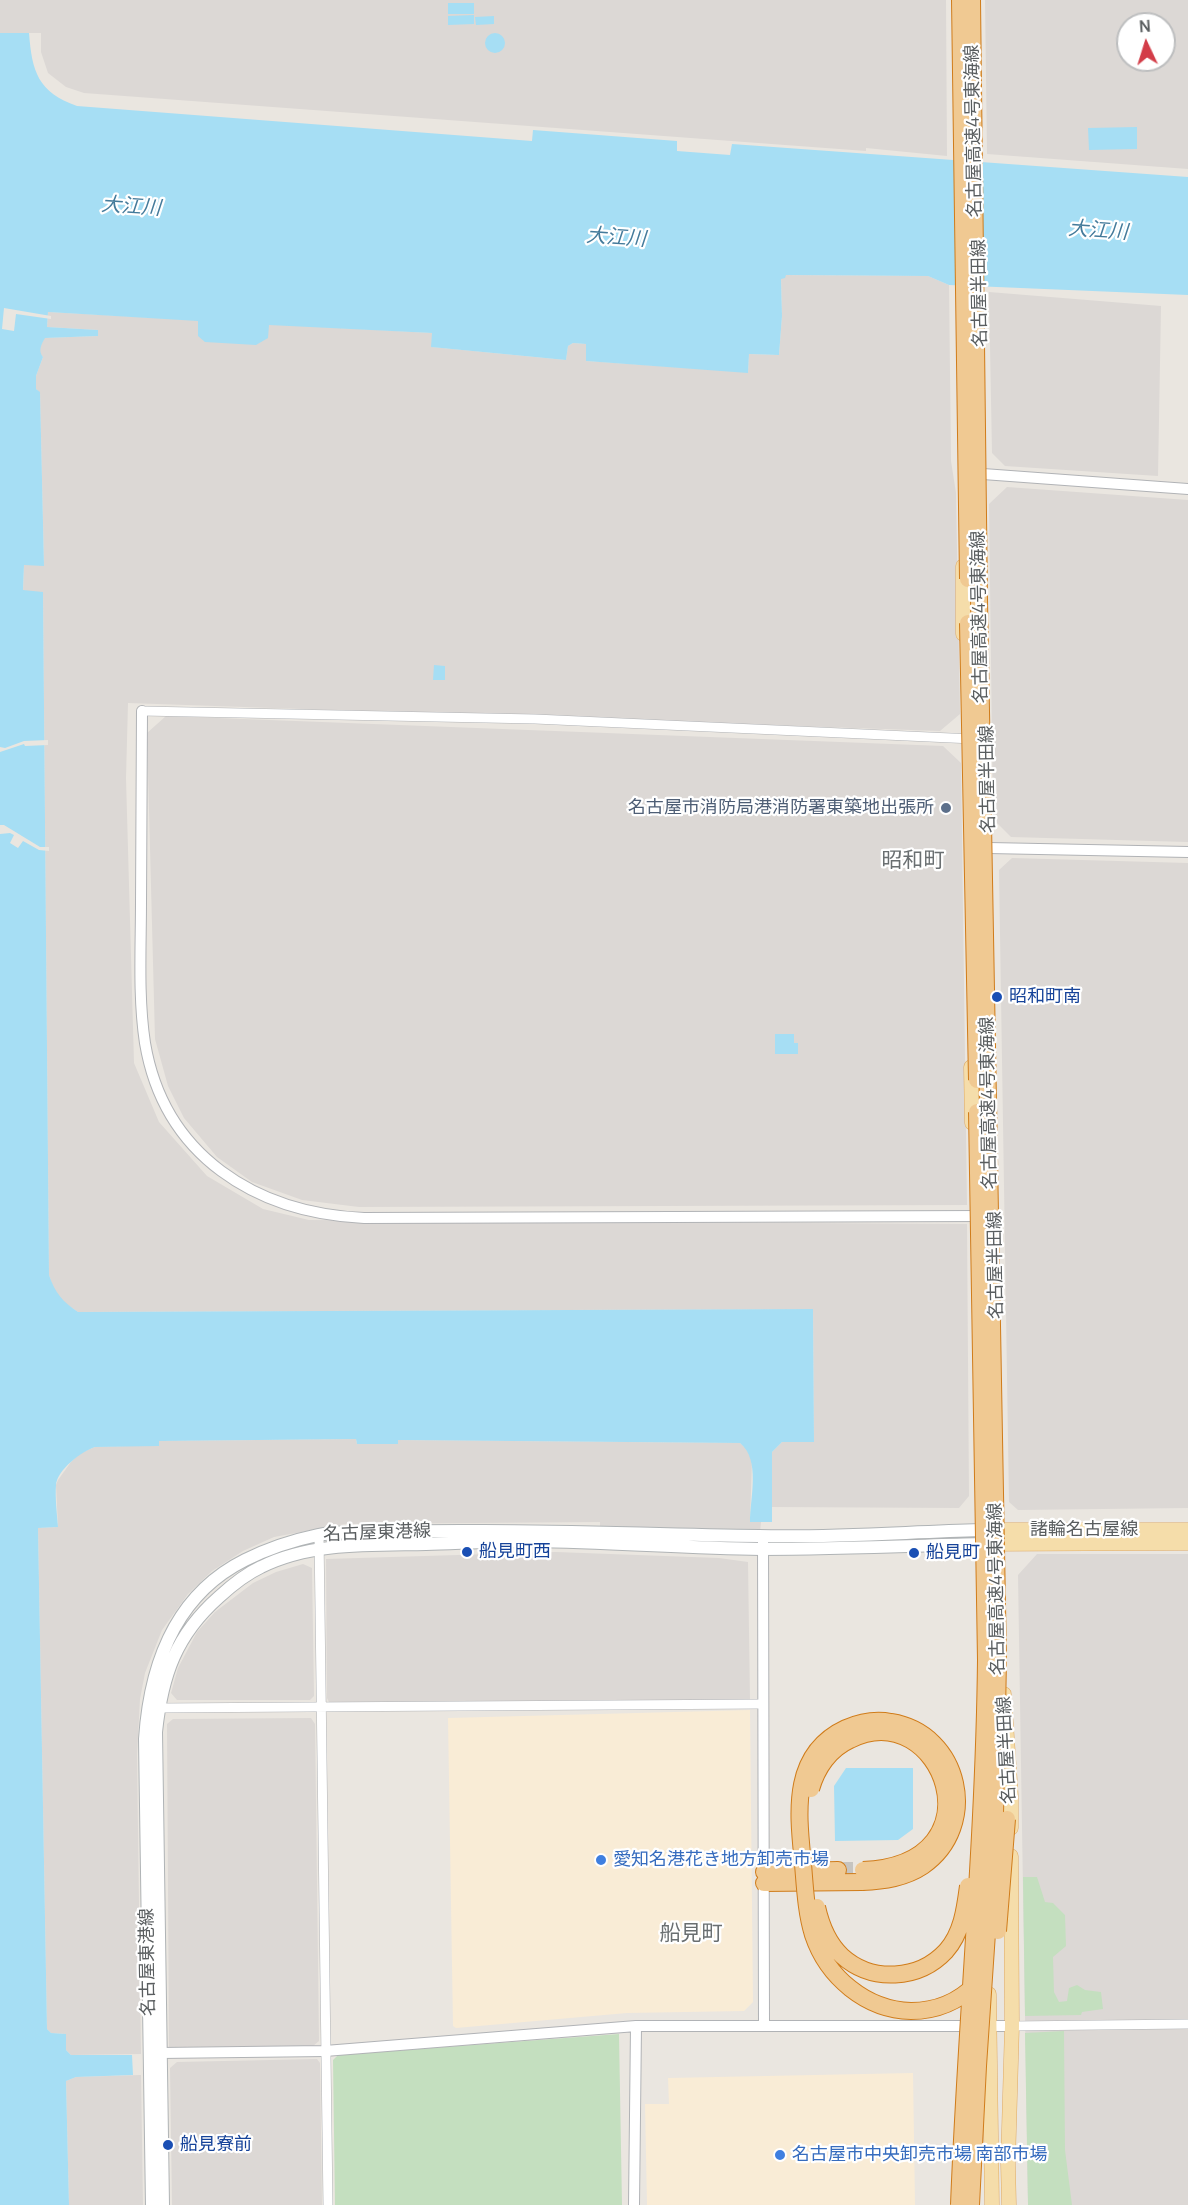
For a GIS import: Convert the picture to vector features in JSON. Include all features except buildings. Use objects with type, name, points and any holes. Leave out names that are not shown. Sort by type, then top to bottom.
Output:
[{"type":"highway","name":"名古屋高速4号東海線","points":[[959,2205],[982,1816],[986,1660],[963,310],[960,0]]},
{"type":"highway","name":"名古屋高速4号東海線","points":[[971,2205],[996,1793],[999,1533],[979,611],[974,0]]},
{"type":"highway","points":[[764,1877],[854,1873],[896,1878],[923,1866],[944,1845],[957,1817],[957,1786],[946,1758],[926,1736],[909,1727],[892,1722],[862,1723],[840,1731],[820,1747],[813,1757],[804,1775],[800,1796],[799,1827],[807,1910],[824,1958],[838,1978],[858,1994],[886,2007],[916,2011],[938,2008],[963,1995],[979,1981],[991,1960],[998,1934],[1007,1806],[1009,1689],[999,1533]]},
{"type":"highway","points":[[764,1877],[854,1873],[894,1866],[918,1855],[936,1835],[944,1818],[946,1789],[939,1770],[922,1748],[898,1735],[879,1733],[853,1738],[837,1747],[820,1769],[812,1785],[808,1815],[814,1891],[819,1916],[829,1938],[841,1955],[857,1966],[876,1973],[896,1975],[915,1972],[932,1963],[953,1942],[965,1911],[975,1827],[986,1660]]},
{"type":"main road","name":"名古屋半田線","points":[[953,0],[964,739],[992,2205]]},
{"type":"main road","name":"名古屋半田線","points":[[974,0],[986,540],[999,1533],[1004,1695],[1011,1796],[1012,2026],[1009,2205]]},
{"type":"main road","name":"名古屋東港線","points":[[152,2205],[145,1739],[147,1706],[153,1679],[170,1635],[187,1608],[211,1583],[245,1560],[319,1534],[530,1530],[763,1543]]},
{"type":"main road","name":"諸輪名古屋線","points":[[980,1537],[999,1533],[1188,1530]]},
{"type":"main road","name":"諸輪名古屋線","points":[[999,1533],[1188,1543]]},
{"type":"main road","name":"名古屋東港線","points":[[163,2205],[156,1732],[166,1673],[176,1649],[188,1629],[206,1608],[228,1589],[260,1568],[288,1556],[319,1549],[531,1541],[763,1543],[980,1537]]},
{"type":"street","points":[[983,474],[1188,489]]},
{"type":"street","points":[[987,738],[964,739],[535,719],[142,711],[143,1015],[150,1065],[168,1108],[181,1128],[209,1161],[243,1187],[291,1207],[330,1216],[355,1218],[995,1216]]},
{"type":"street","points":[[989,848],[1188,852]]},
{"type":"street","points":[[319,1534],[328,2205]]},
{"type":"street","points":[[763,1543],[764,2026]]},
{"type":"street","points":[[159,1708],[763,1704]]},
{"type":"street","points":[[160,2053],[325,2051],[636,2026],[1188,2024]]},
{"type":"street","points":[[634,2205],[636,2026]]},
{"type":"shaded area","points":[[0,0],[946,0],[947,156],[866,148],[866,151],[84,93],[66,87],[48,73],[41,52],[41,33],[0,33]]},
{"type":"shaded area","points":[[985,0],[1188,0],[1188,169],[987,154]]},
{"type":"shaded area","points":[[785,275],[928,276],[949,285],[951,461],[956,493],[960,714],[940,731],[128,703],[126,778],[134,1063],[159,1122],[207,1176],[263,1209],[309,1220],[967,1224],[969,1496],[959,1508],[772,1507],[772,1452],[782,1442],[814,1442],[813,1309],[78,1312],[63,1302],[54,1290],[49,1275],[43,593],[23,591],[24,564],[44,565],[40,393],[36,389],[36,376],[43,357],[40,354],[40,347],[44,338],[98,336],[98,330],[47,327],[48,312],[432,333],[432,347],[566,360],[568,346],[573,343],[586,344],[586,361],[748,372],[749,354],[779,355],[782,316],[781,278]]},
{"type":"shaded area","points":[[989,292],[1161,306],[1158,476],[1005,466],[992,453]]},
{"type":"shaded area","points":[[1007,487],[1188,500],[1188,842],[1011,837],[993,819],[989,504]]},
{"type":"shaded area","points":[[166,716],[943,746],[961,763],[967,1205],[359,1207],[302,1200],[252,1182],[217,1157],[184,1118],[168,1086],[155,1039],[147,733]]},
{"type":"shaded area","points":[[1012,858],[1188,863],[1188,1508],[1018,1510],[1009,1502],[999,870]]},
{"type":"shaded area","points":[[356,1439],[357,1444],[398,1443],[398,1440],[740,1443],[746,1448],[752,1460],[750,1521],[761,1522],[760,1532],[600,1526],[600,1522],[345,1524],[274,1537],[243,1551],[212,1571],[188,1594],[162,1630],[145,1673],[140,1699],[137,1755],[141,2054],[71,2055],[66,2050],[66,2034],[51,2033],[47,2029],[38,1528],[58,1527],[56,1485],[58,1480],[80,1453],[95,1447],[159,1445],[159,1441]]},
{"type":"shaded area","points":[[556,1552],[719,1558],[748,1562],[750,1701],[330,1704],[327,1698],[326,1559]]},
{"type":"shaded area","points":[[1037,1554],[1188,1554],[1188,2205],[1028,2205],[1018,1575]]},
{"type":"shaded area","points":[[303,1564],[312,1568],[314,1696],[310,1700],[177,1700],[171,1693],[178,1668],[197,1632],[215,1612],[253,1583],[276,1572]]},
{"type":"shaded area","name":"愛知名港花き地方卸売市場","points":[[750,1710],[753,2002],[744,2011],[627,2013],[456,2028],[453,2026],[448,1718]]},
{"type":"shaded area","points":[[311,1718],[315,1724],[319,2041],[313,2046],[169,2047],[167,1724],[173,1719]]},
{"type":"shaded area","points":[[317,2059],[320,2063],[322,2205],[172,2205],[170,2068],[177,2062]]},
{"type":"shaded area","name":"名古屋市中央卸売市場 南部市場","points":[[913,2073],[915,2205],[647,2205],[645,2104],[669,2104],[668,2078]]},
{"type":"shaded area","points":[[141,2075],[143,2205],[69,2205],[66,2081],[76,2077]]},
{"type":"green space","points":[[1023,1877],[1037,1877],[1045,1902],[1053,1903],[1065,1915],[1066,1946],[1053,1957],[1054,1992],[1059,2002],[1067,2001],[1069,1988],[1077,1985],[1085,1990],[1101,1992],[1103,2009],[1082,2012],[1081,2015],[1025,2016]]},
{"type":"green space","points":[[1064,2031],[1065,2150],[1072,2205],[1028,2205],[1025,2033]]},
{"type":"green space","points":[[619,2034],[622,2205],[335,2205],[333,2060],[338,2055]]},
{"type":"water","points":[[448,3],[474,3],[474,14],[448,14]]},
{"type":"water","points":[[474,15],[474,24],[448,25],[448,16]]},
{"type":"water","points":[[494,16],[494,24],[476,25],[475,17]]},
{"type":"water","name":"大江川","points":[[0,33],[29,33],[35,70],[45,87],[53,94],[77,106],[532,141],[533,130],[677,141],[677,151],[730,155],[732,144],[1188,177],[1188,295],[949,285],[928,276],[786,275],[781,279],[782,316],[779,355],[749,354],[748,373],[586,361],[586,344],[573,343],[568,346],[566,360],[431,347],[432,333],[269,325],[268,338],[256,345],[205,342],[198,336],[198,321],[48,312],[47,327],[98,330],[98,336],[45,338],[41,346],[43,357],[36,376],[36,389],[40,392],[44,566],[24,565],[23,590],[43,592],[49,1275],[60,1296],[78,1312],[813,1309],[814,1442],[782,1442],[772,1452],[772,1522],[750,1522],[752,1469],[746,1450],[740,1443],[398,1440],[398,1444],[357,1444],[356,1439],[159,1441],[159,1446],[95,1447],[65,1467],[56,1485],[58,1527],[38,1528],[47,2029],[51,2033],[66,2034],[66,2050],[71,2055],[132,2055],[133,2075],[76,2077],[66,2081],[69,2205],[0,2205]]},
{"type":"water","points":[[495,33],[502,36],[505,43],[502,50],[495,53],[488,50],[485,43],[488,36]]},
{"type":"water","points":[[1137,127],[1137,149],[1089,150],[1088,128]]},
{"type":"water","points":[[434,665],[445,666],[445,680],[433,680]]},
{"type":"water","points":[[775,1034],[794,1034],[794,1043],[798,1043],[798,1054],[775,1054]]},
{"type":"water","points":[[846,1768],[913,1768],[913,1829],[898,1840],[835,1841],[834,1786]]},
{"type":"pier","points":[[4,308],[51,316],[51,319],[16,314],[14,331],[2,329]]},
{"type":"pier","points":[[48,740],[48,745],[25,746],[24,744],[0,752],[0,747],[5,748],[24,741]]},
{"type":"pier","points":[[0,825],[4,825],[40,847],[49,847],[49,851],[39,850],[23,841],[18,848],[10,843],[14,835],[0,834]]},
{"type":"tunnel","points":[[838,1870],[853,1870]]},
{"type":"place","name":"名古屋市消防局港消防署東築地出張所","points":[[946,808]]},
{"type":"place","name":"昭和町南","points":[[997,997]]},
{"type":"place","name":"船見町西","points":[[467,1552]]},
{"type":"place","name":"船見町","points":[[914,1553]]},
{"type":"place","name":"愛知名港花き地方卸売市場","points":[[601,1860]]},
{"type":"place","name":"船見寮前","points":[[168,2145]]},
{"type":"place","name":"名古屋市中央卸売市場 南部市場","points":[[780,2155]]},
{"type":"district","name":"昭和町","points":[[913,861]]},
{"type":"district","name":"船見町","points":[[691,1934]]}]
